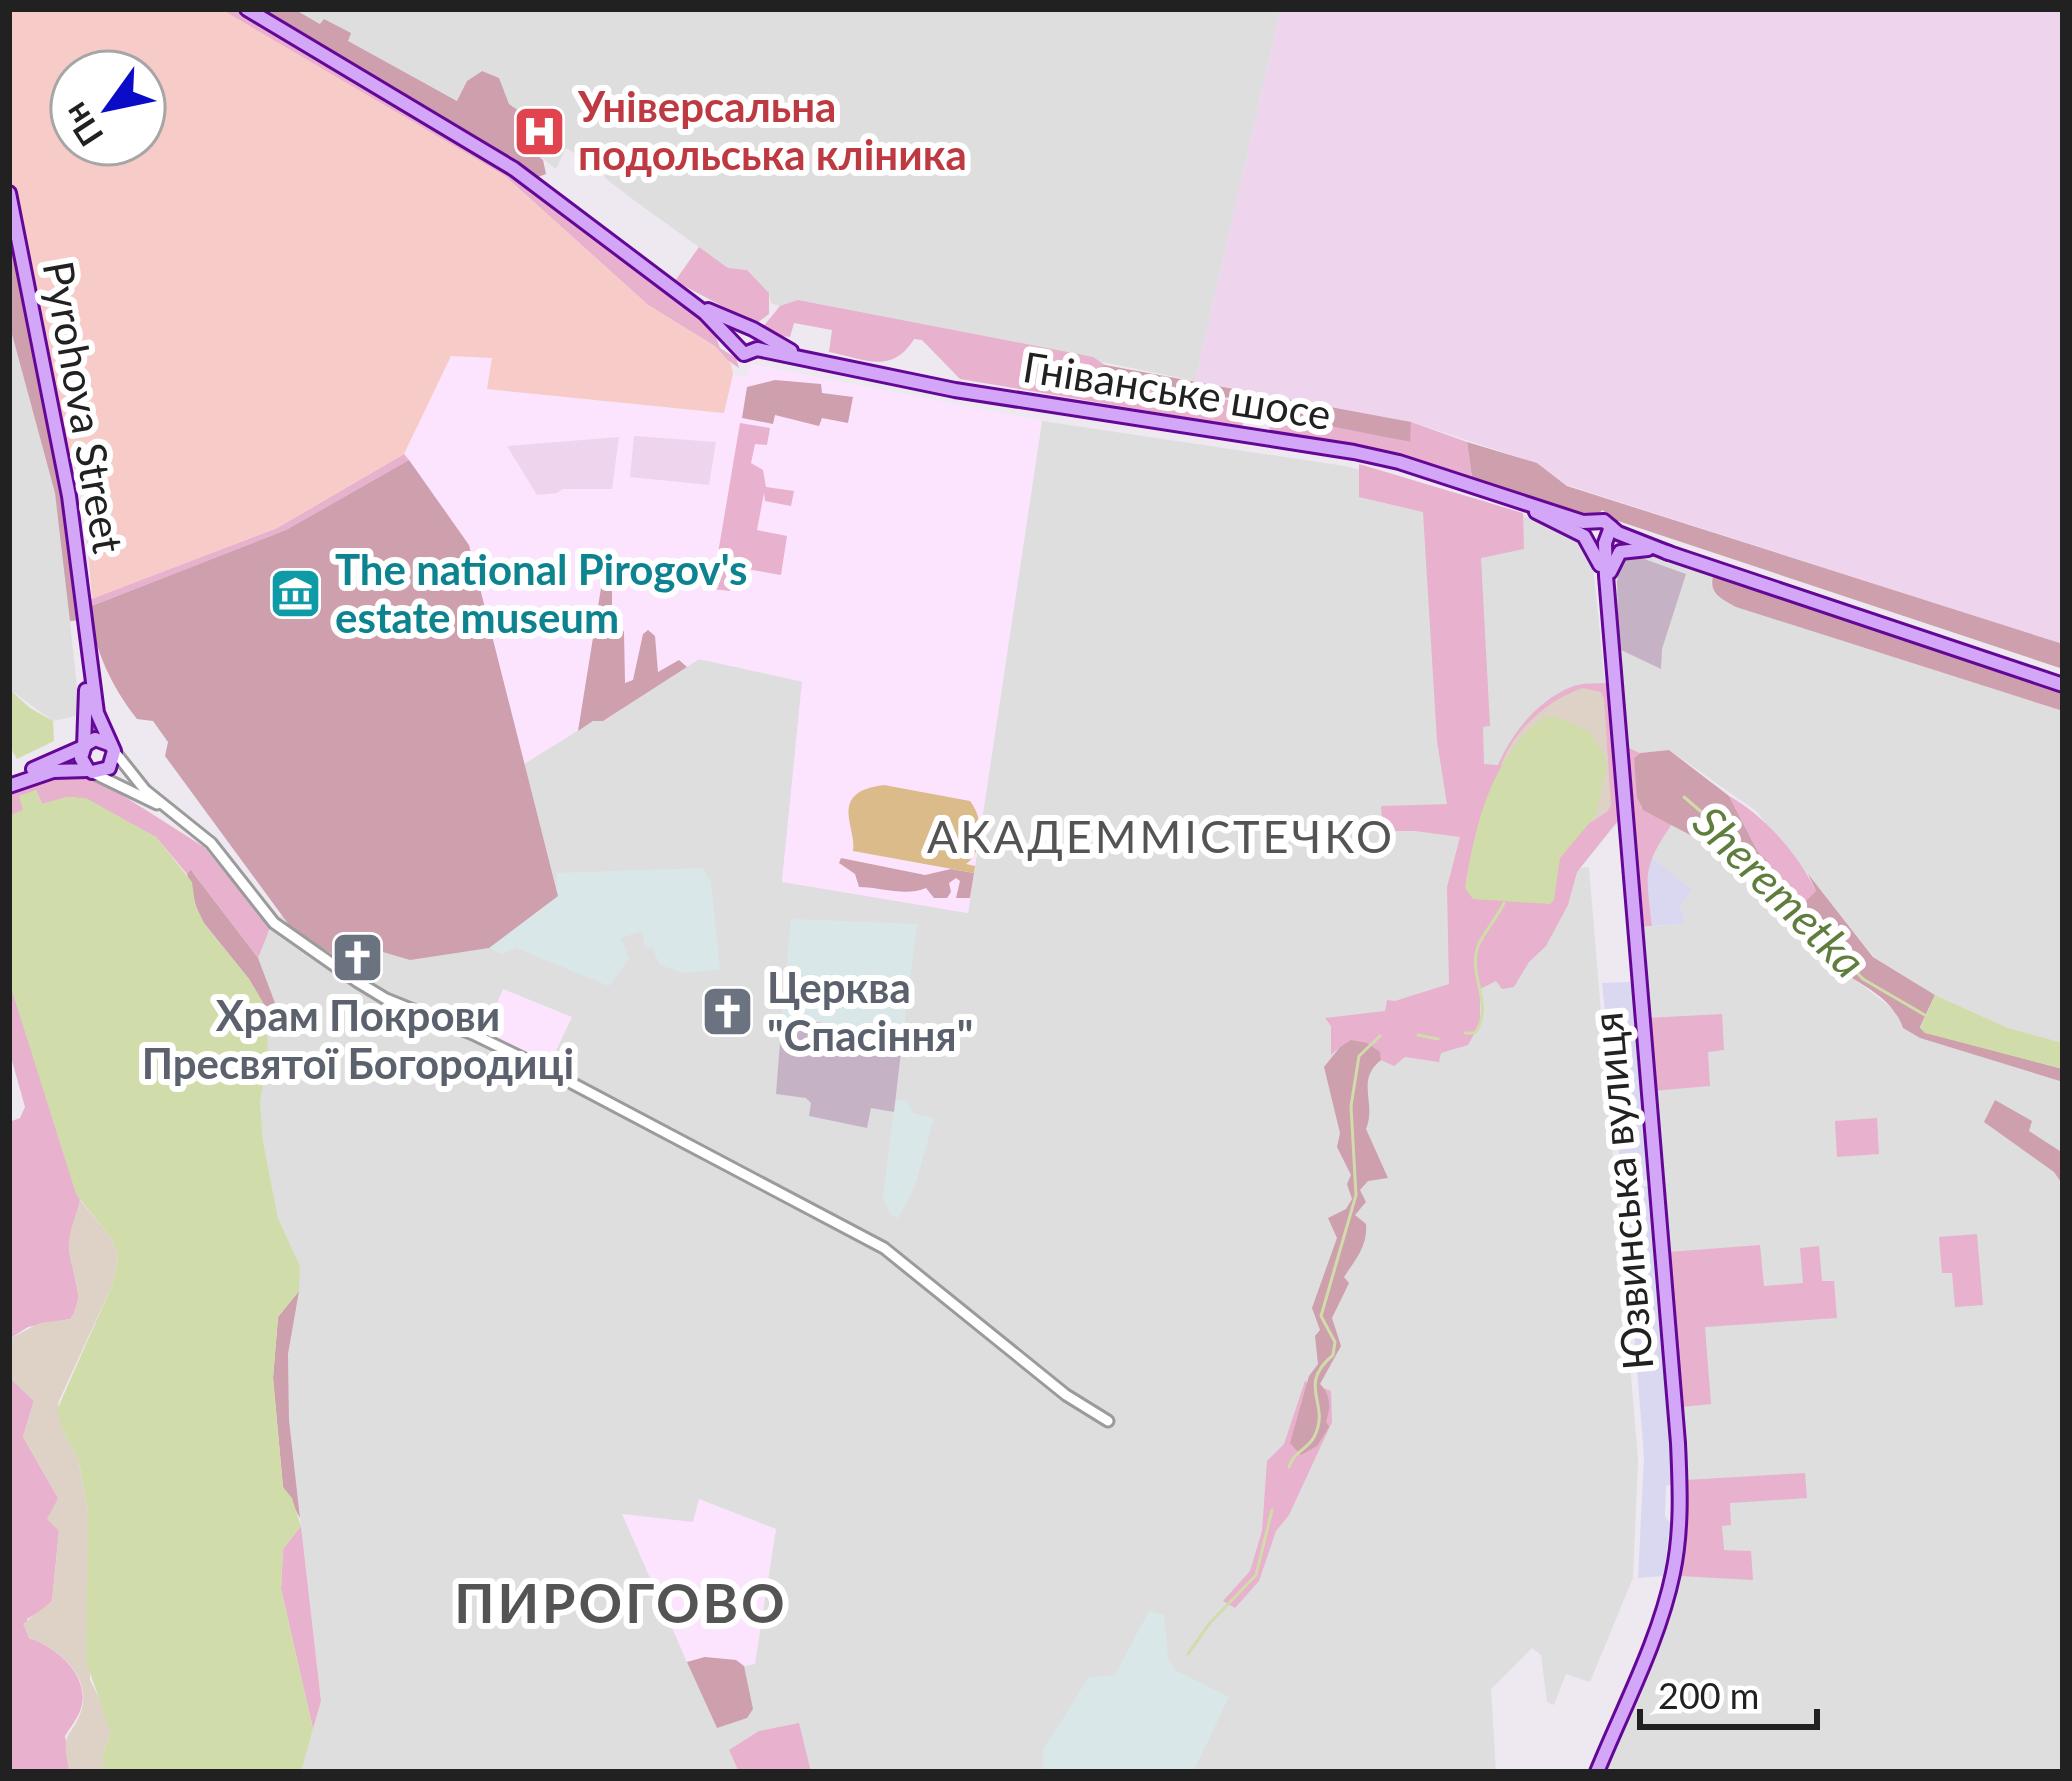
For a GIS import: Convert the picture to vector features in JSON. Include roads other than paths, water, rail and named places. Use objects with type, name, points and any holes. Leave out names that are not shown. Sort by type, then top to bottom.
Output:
[{"type":"main road","name":"Гніванське шосе","points":[[247,9],[490,152],[706,313],[744,354],[755,337]]},
{"type":"main road","name":"Pyrohova Street","points":[[9,193],[70,496],[97,713],[112,748]]},
{"type":"main road","name":"Гніванське шосе","points":[[675,292],[755,337],[827,363],[1002,398],[1354,452],[1583,522],[1602,532]]},
{"type":"main road","points":[[733,341],[737,331],[755,337]]},
{"type":"main road","name":"Гніванське шосе","points":[[1512,500],[1602,532]]},
{"type":"main road","points":[[1535,511],[1589,541],[1606,583]]},
{"type":"main road","points":[[1606,583],[1602,532],[2063,685]]},
{"type":"main road","points":[[1606,583],[1620,552],[1630,548],[1662,551]]},
{"type":"main road","name":"Юзвинська вулиця","points":[[1597,1772],[1666,1597],[1680,1526],[1678,1443],[1606,583]]},
{"type":"main road","name":"Pyrohova Street","points":[[79,748],[87,720],[86,634]]},
{"type":"main road","points":[[95,740],[112,748],[109,768],[53,771],[9,782],[95,740]]},
{"type":"main road","points":[[79,748],[90,771]]},
{"type":"street","name":"Pyrohova Street","points":[[112,748],[162,806]]},
{"type":"street","name":"Pyrohova Street","points":[[90,771],[162,806],[205,836],[263,911],[294,939],[376,994],[554,1074],[884,1248],[1066,1395],[1108,1420]]},
{"type":"waterway","name":"Sheremetka","points":[[1684,797],[1726,833],[1863,979],[1930,1018]]},
{"type":"waterway","name":"Sheremetka","points":[[1465,1033],[1475,1033],[1482,1012],[1478,946],[1504,903]]},
{"type":"waterway","name":"Sheremetka","points":[[1418,1035],[1438,1039]]},
{"type":"waterway","name":"Sheremetka","points":[[1289,1467],[1318,1425],[1315,1386],[1322,1366],[1333,1355],[1335,1342],[1321,1316],[1356,1195],[1351,1106],[1359,1056],[1380,1036]]},
{"type":"waterway","name":"Sheremetka","points":[[1188,1654],[1209,1624],[1256,1575],[1272,1510]]},
{"type":"place","name":"Універсальна подольська кліника","points":[[539,131]]},
{"type":"place","name":"The national Pirogov's estate museum","points":[[296,594]]},
{"type":"place","name":"Храм Покрови Пресвятої Богородиці","points":[[358,957]]},
{"type":"place","name":"Церква \"Спасіння\"","points":[[728,1012]]},
{"type":"district","name":"АКАДЕММІСТЕЧКО","points":[[1161,837]]},
{"type":"district","name":"ПИРОГОВО","points":[[621,1604]]}]
